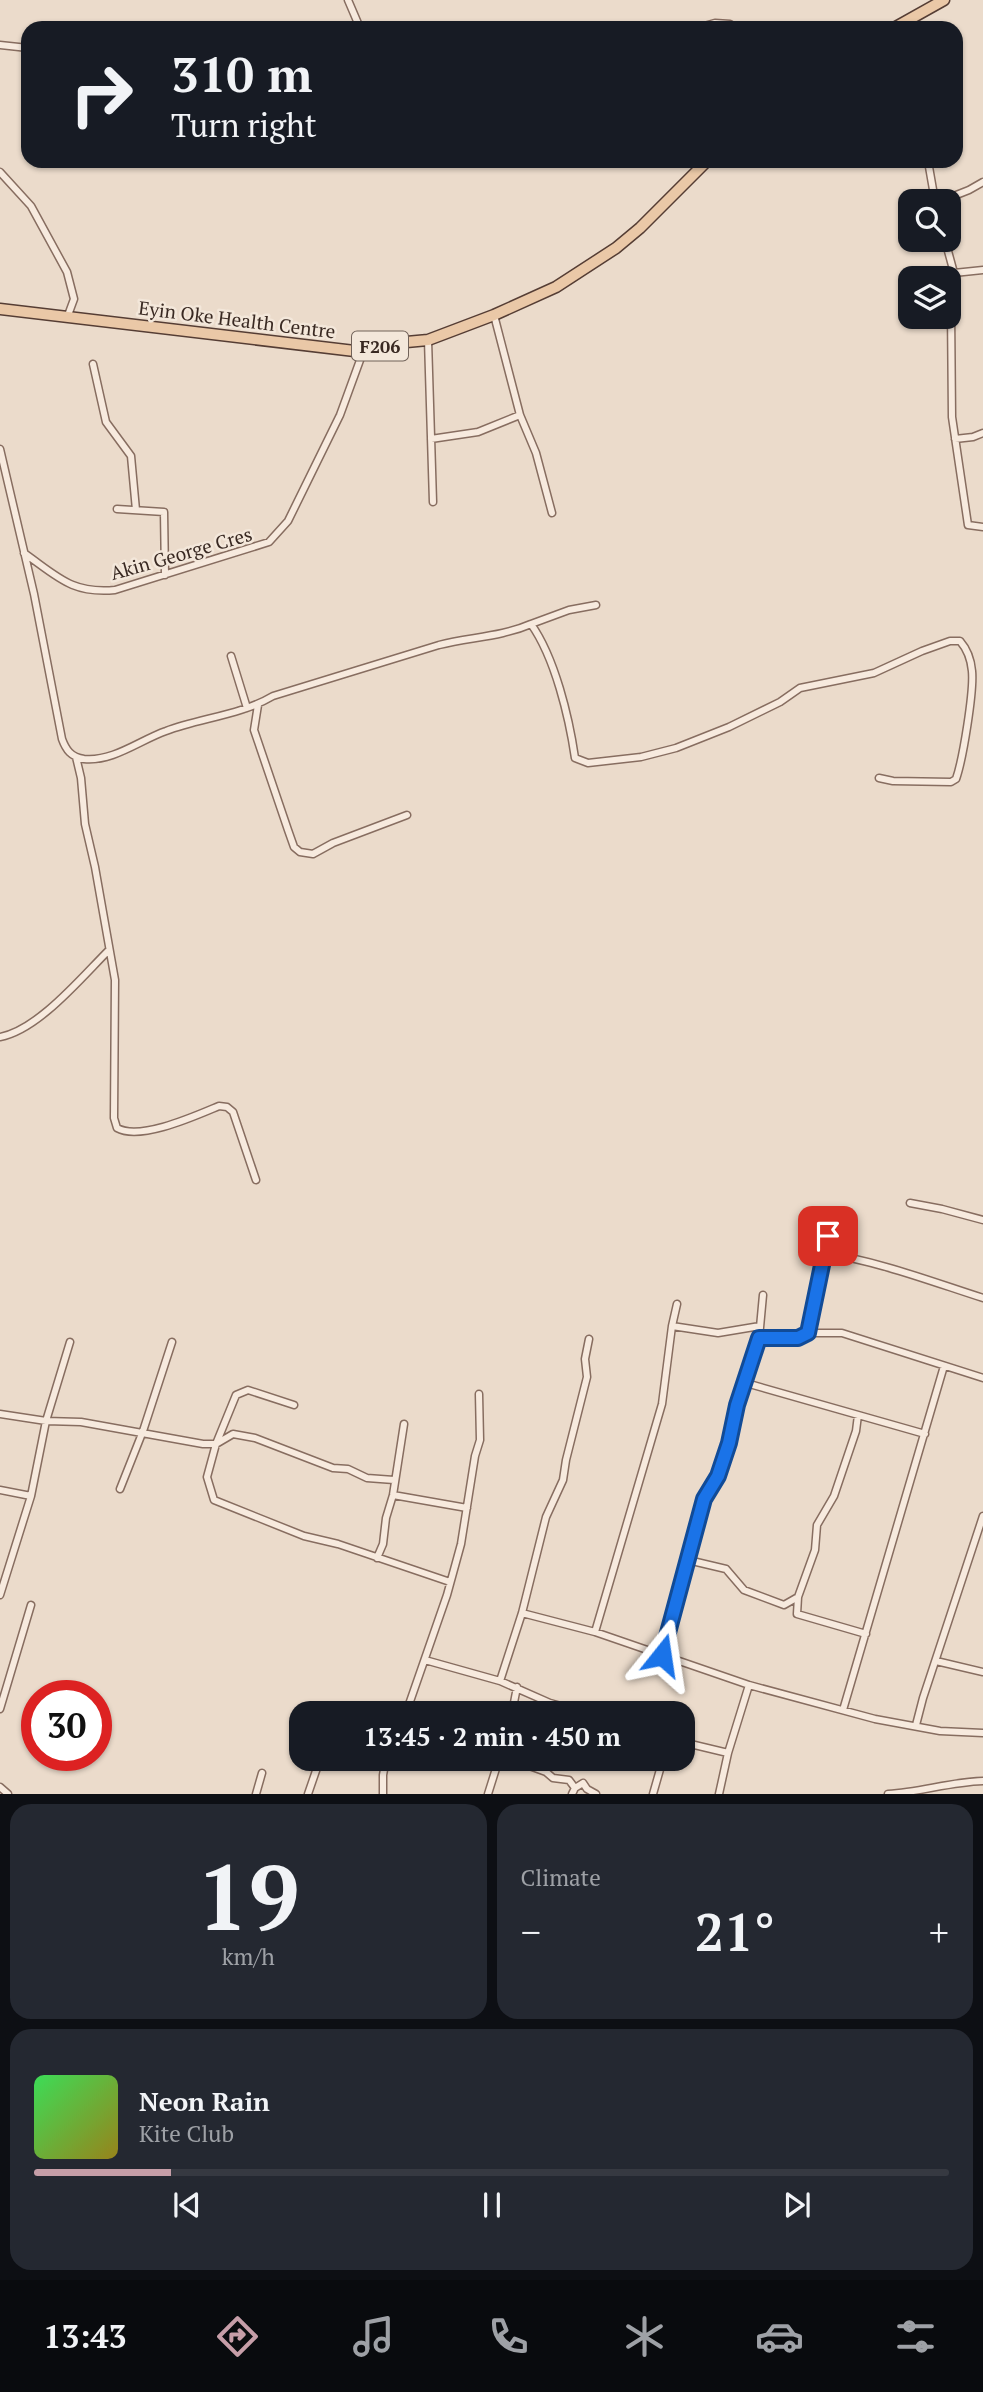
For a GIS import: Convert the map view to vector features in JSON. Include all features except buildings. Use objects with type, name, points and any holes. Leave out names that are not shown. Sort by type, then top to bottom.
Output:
[{"type":"main road","points":[[906,21],[944,0]]},
{"type":"main road","name":"Eyin Oke Health Centre","points":[[0,309],[363,352],[385,344],[428,340],[494,315],[556,287],[616,248],[640,228],[699,168]]},
{"type":"street","points":[[348,0],[357,21]]},
{"type":"street","points":[[0,44],[21,47]]},
{"type":"street","points":[[929,168],[933,189]]},
{"type":"street","points":[[0,172],[31,206],[67,272],[74,299],[67,318]]},
{"type":"street","points":[[961,192],[983,182]]},
{"type":"street","points":[[961,272],[983,270]]},
{"type":"street","points":[[494,315],[520,415],[536,453],[552,513]]},
{"type":"street","points":[[951,329],[951,417],[968,525],[983,527]]},
{"type":"street","points":[[428,340],[433,502]]},
{"type":"street","name":"Akin George Cres","points":[[24,553],[76,588],[94,592],[115,590],[263,545],[288,521],[340,415],[363,352]]},
{"type":"street","points":[[93,364],[106,422],[131,456],[136,510]]},
{"type":"street","points":[[430,439],[478,432],[520,415]]},
{"type":"street","points":[[955,439],[983,433]]},
{"type":"street","points":[[0,449],[37,607],[62,739],[66,750],[76,757],[88,760],[117,753],[166,730],[258,705],[273,696],[439,645],[498,635],[569,610],[596,605]]},
{"type":"street","points":[[117,509],[164,512],[165,575]]},
{"type":"street","points":[[531,624],[540,639],[566,704],[575,758],[588,763],[641,757],[676,748],[729,727],[780,702],[800,688],[874,673],[922,651],[960,641],[969,657],[972,672],[958,776],[951,782],[892,781],[879,778]]},
{"type":"street","points":[[231,656],[247,708]]},
{"type":"street","points":[[258,705],[254,730],[294,847],[300,852],[313,854],[333,843],[407,815]]},
{"type":"street","points":[[76,757],[114,980],[114,1118],[117,1128],[124,1132],[154,1129],[219,1106],[227,1107],[233,1112],[256,1180]]},
{"type":"street","points":[[0,1037],[19,1030],[44,1013],[108,951]]},
{"type":"street","points":[[910,1203],[983,1220]]},
{"type":"street","points":[[808,1333],[832,1219]]},
{"type":"street","points":[[823,1253],[851,1257],[983,1298]]},
{"type":"street","points":[[662,1655],[704,1499],[718,1476],[759,1338],[763,1296]]},
{"type":"street","points":[[595,1632],[662,1404],[677,1304]]},
{"type":"street","points":[[672,1326],[718,1333],[760,1326]]},
{"type":"street","points":[[759,1338],[798,1338],[808,1333],[842,1333],[983,1378]]},
{"type":"street","points":[[500,1681],[522,1613],[546,1517],[563,1480],[587,1377],[585,1359],[589,1339]]},
{"type":"street","points":[[0,1595],[31,1496],[46,1421],[70,1342]]},
{"type":"street","points":[[120,1489],[143,1432],[172,1342]]},
{"type":"street","points":[[843,1710],[944,1366]]},
{"type":"street","points":[[746,1383],[925,1434]]},
{"type":"street","points":[[294,1405],[248,1390],[239,1392],[216,1444],[207,1477],[214,1500],[304,1536],[450,1582]]},
{"type":"street","points":[[410,1701],[461,1544],[480,1440],[480,1394]]},
{"type":"street","points":[[0,1414],[46,1421],[82,1422],[203,1444],[216,1444],[233,1434],[255,1438],[367,1478],[394,1480]]},
{"type":"street","points":[[858,1415],[856,1431],[834,1496],[817,1525],[815,1550],[798,1597],[797,1615],[866,1634]]},
{"type":"street","points":[[377,1558],[383,1544],[386,1518],[393,1495],[404,1424]]},
{"type":"street","points":[[0,1490],[31,1496]]},
{"type":"street","points":[[393,1495],[467,1508]]},
{"type":"street","points":[[916,1724],[983,1516]]},
{"type":"street","points":[[688,1560],[726,1569],[744,1590],[764,1600],[784,1605],[798,1597]]},
{"type":"street","points":[[0,1709],[31,1605]]},
{"type":"street","points":[[522,1613],[595,1632],[749,1685],[875,1719],[916,1724],[940,1731],[983,1733]]},
{"type":"street","points":[[425,1660],[500,1681],[546,1701]]},
{"type":"street","points":[[936,1661],[983,1672]]},
{"type":"street","points":[[719,1794],[728,1753],[749,1685]]},
{"type":"street","points":[[514,1701],[517,1687]]},
{"type":"street","points":[[695,1745],[728,1753]]},
{"type":"street","points":[[308,1794],[316,1771]]},
{"type":"street","points":[[383,1794],[384,1771]]},
{"type":"street","points":[[488,1794],[495,1771]]},
{"type":"street","points":[[543,1771],[553,1778],[569,1780],[573,1791],[583,1783],[596,1794]]},
{"type":"street","points":[[653,1794],[660,1771]]},
{"type":"street","points":[[256,1794],[262,1773]]},
{"type":"street","points":[[888,1794],[931,1789],[952,1782],[983,1781]]},
{"type":"street","points":[[0,1787],[8,1794]]},
{"type":"route","points":[[662,1655],[695,1528],[704,1499],[718,1476],[759,1338],[798,1338],[808,1333],[828,1236]]}]
